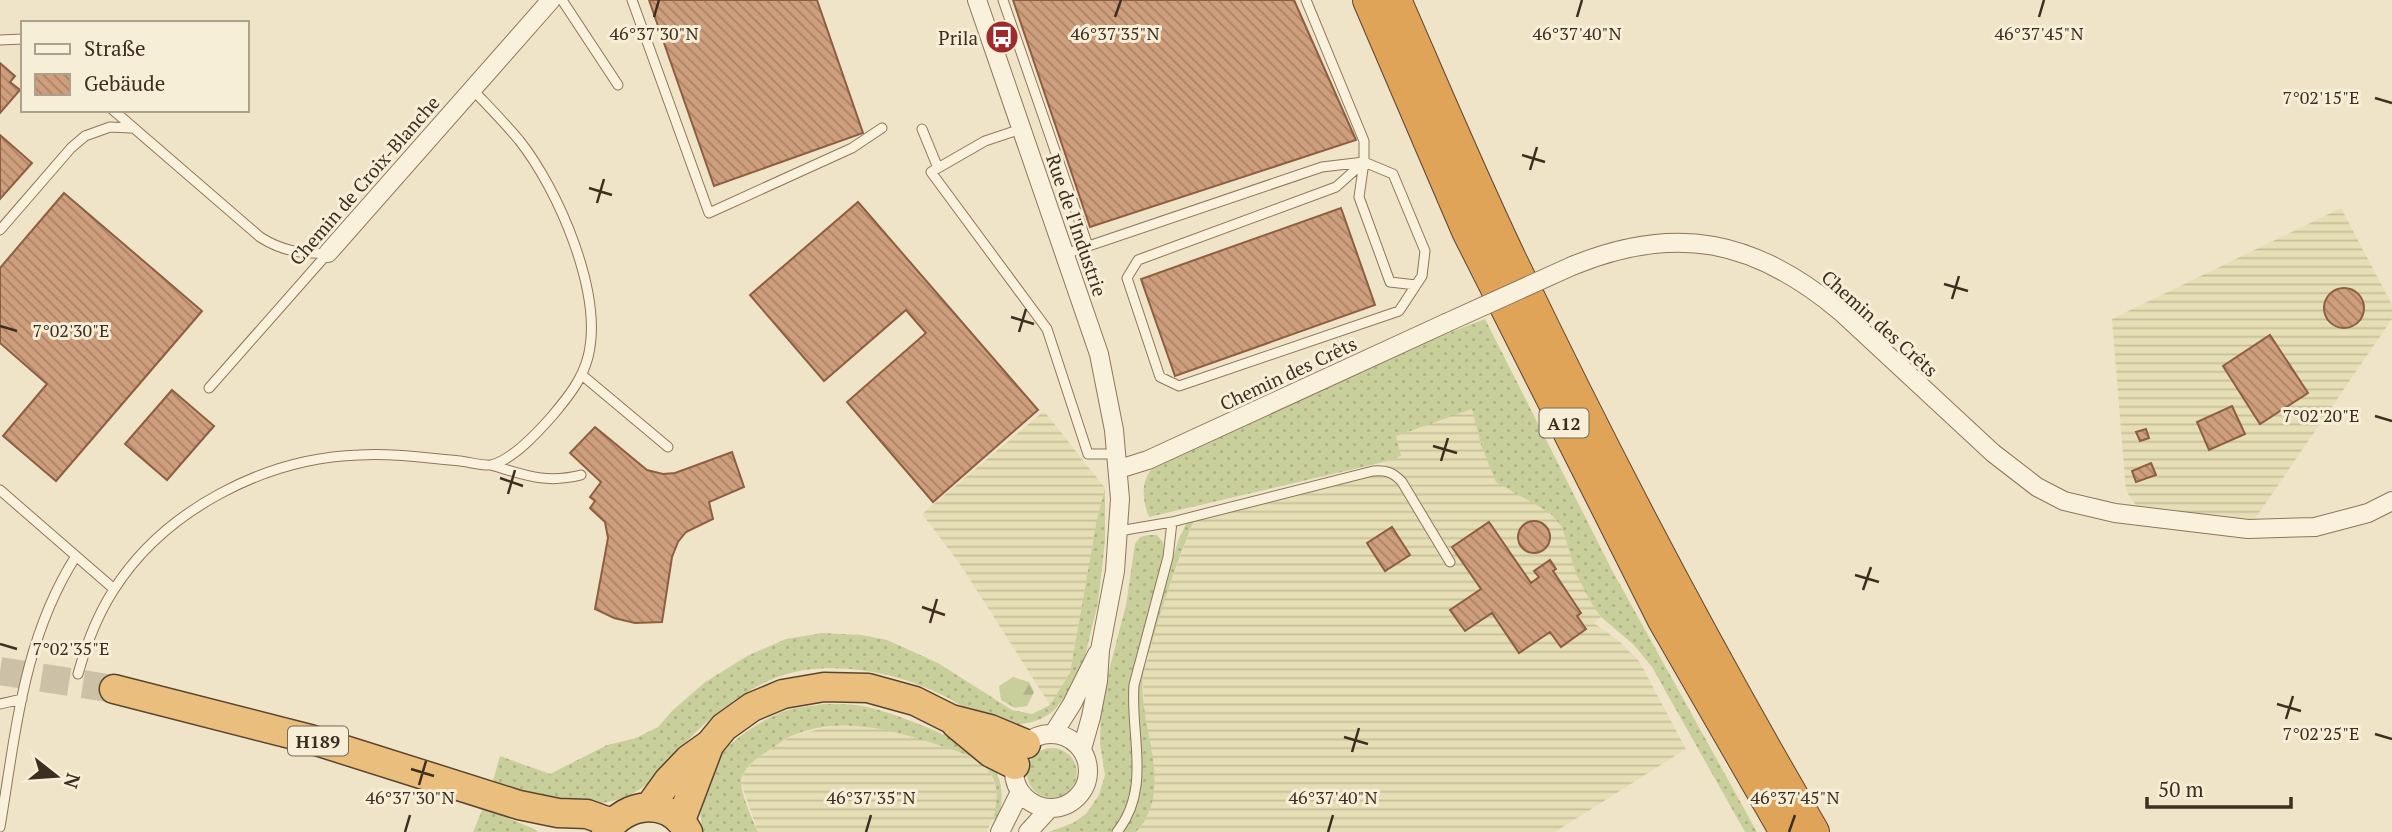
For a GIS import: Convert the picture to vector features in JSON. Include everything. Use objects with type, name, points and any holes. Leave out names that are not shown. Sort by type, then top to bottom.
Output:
[{"type":"highway","points":[[1349,0],[1468,275],[1648,632],[1765,832]]},
{"type":"highway","name":"A12","points":[[1369,0],[1480,256],[1664,620],[1786,832]]},
{"type":"highway","name":"A12","points":[[1395,0],[1511,260],[1601,443],[1745,716],[1813,832]]},
{"type":"highway","points":[[519,804],[558,813],[587,814],[609,828],[629,811],[650,806],[667,781],[689,759],[710,744],[724,727],[752,707],[783,694],[824,687],[867,688],[915,701],[951,719],[991,753],[1020,767]]},
{"type":"highway","name":"H189","points":[[114,689],[310,739],[519,804]]},
{"type":"highway","points":[[650,806],[685,826],[710,744]]},
{"type":"highway","points":[[519,804],[562,832]]},
{"type":"street","name":"Chemin de Croix-Blanche","points":[[328,253],[551,0]]},
{"type":"street","name":"Rue de l'Industrie","points":[[977,0],[1104,370],[1118,462]]},
{"type":"street","name":"Chemin des Crêts","points":[[1118,462],[1148,460],[1572,266],[1617,250],[1660,242],[1681,242],[1742,253],[1780,269],[1820,294],[2003,461],[2037,487],[2064,501],[2115,513],[2248,529],[2315,527],[2368,513],[2392,501]]},
{"type":"street","points":[[1082,749],[1098,681],[1100,650],[1112,594],[1119,531],[1118,462]]},
{"type":"street","points":[[1053,734],[1100,650]]},
{"type":"street","points":[[1000,832],[1020,767],[1041,735],[1053,734],[1069,738],[1082,749],[1088,766],[1088,778],[1084,789],[1070,804],[1049,808],[1032,803],[1020,767]]},
{"type":"street","points":[[1028,832],[1049,808]]},
{"type":"lane","points":[[562,0],[618,85]]},
{"type":"lane","points":[[632,0],[709,213],[852,148],[882,128]]},
{"type":"lane","points":[[1003,0],[1088,246]]},
{"type":"lane","points":[[1306,0],[1364,141],[1359,197],[1390,282],[1416,285]]},
{"type":"lane","points":[[0,40],[21,39]]},
{"type":"lane","points":[[472,89],[520,142],[546,180],[578,253],[591,316],[590,346],[582,375],[571,393],[536,434],[516,451],[491,465]]},
{"type":"lane","points":[[115,112],[267,241],[289,252],[328,253]]},
{"type":"lane","points":[[0,230],[85,135],[110,127],[133,128]]},
{"type":"lane","points":[[922,129],[937,168]]},
{"type":"lane","points":[[1021,129],[985,141],[931,173],[1047,328],[1088,454],[1118,462]]},
{"type":"lane","points":[[1065,254],[1322,167],[1364,162],[1394,174],[1425,251],[1422,276],[1399,311],[1179,386],[1160,377],[1127,278],[1138,260],[1336,187],[1364,162]]},
{"type":"lane","name":"Chemin de Croix-Blanche","points":[[209,388],[328,253]]},
{"type":"lane","points":[[582,375],[667,447]]},
{"type":"lane","points":[[78,674],[100,613],[114,589],[151,546],[179,521],[209,500],[243,482],[289,466],[356,455],[380,454],[491,465],[533,478],[550,480],[580,475]]},
{"type":"lane","points":[[1119,531],[1172,522],[1386,470],[1395,474],[1402,482],[1450,562]]},
{"type":"lane","points":[[0,490],[114,589]]},
{"type":"lane","points":[[1117,832],[1126,819],[1136,793],[1138,763],[1134,685],[1168,557],[1172,522]]},
{"type":"lane","points":[[0,827],[29,661],[43,618],[76,556]]},
{"type":"lane","points":[[0,704],[22,699]]},
{"type":"shaded area","points":[[2341,208],[2392,305],[2392,319],[2248,529],[2144,517],[2126,491],[2112,319]]},
{"type":"shaded area","points":[[1472,408],[1481,445],[1496,481],[1550,513],[1562,527],[1576,574],[1601,617],[1594,623],[1619,641],[1639,661],[1686,749],[1555,832],[1136,832],[1150,807],[1154,790],[1154,771],[1144,713],[1143,674],[1161,609],[1194,520],[1373,475],[1387,477],[1395,482],[1384,462],[1400,456],[1396,436]]},
{"type":"shaded area","points":[[1044,411],[1105,488],[1070,673],[1050,705],[960,564],[922,514]]},
{"type":"shaded area","points":[[832,726],[870,726],[909,735],[976,760],[990,773],[996,787],[997,803],[986,832],[758,832],[741,783],[744,772],[759,756],[791,736]]},
{"type":"green space","points":[[1485,319],[1613,572],[1757,832],[1745,832],[1652,667],[1634,645],[1601,617],[1592,604],[1576,574],[1562,527],[1550,513],[1496,482],[1481,445],[1472,409],[1396,436],[1401,456],[1384,462],[1149,517],[1144,484],[1154,466],[1378,360]]},
{"type":"green space","points":[[1105,488],[1105,542],[1098,603],[1083,664],[1068,698],[1041,719],[1023,724],[1001,722],[908,681],[874,672],[822,668],[775,678],[732,702],[696,732],[652,780],[627,796],[591,804],[566,803],[493,781],[500,756],[550,774],[607,745],[636,738],[658,727],[704,683],[747,656],[786,639],[822,633],[862,635],[887,640],[938,663],[1012,710],[1032,714],[1050,705],[1070,673]]},
{"type":"green space","points":[[1194,520],[1168,592],[1144,672],[1145,716],[1153,757],[1153,797],[1148,815],[1136,832],[1123,832],[1140,794],[1142,777],[1137,706],[1145,650],[1178,541],[1186,524]]},
{"type":"green space","points":[[1157,535],[1163,542],[1164,553],[1130,685],[1134,762],[1131,800],[1123,817],[1111,832],[1049,832],[1073,823],[1086,814],[1099,795],[1105,775],[1100,744],[1101,701],[1126,605],[1135,544],[1140,537]]},
{"type":"green space","points":[[1013,677],[1029,682],[1034,692],[1027,706],[1015,708],[1001,700],[999,686]]},
{"type":"green space","points":[[825,704],[876,709],[934,730],[972,749],[994,768],[1000,781],[1002,794],[998,820],[993,819],[997,795],[995,783],[989,772],[972,758],[902,734],[847,725],[828,726],[791,736],[748,767],[742,776],[741,786],[758,832],[703,832],[700,796],[703,784],[708,772],[725,750],[758,724],[782,712]]},
{"type":"green space","points":[[1052,748],[1070,755],[1077,773],[1070,791],[1052,798],[1034,791],[1027,773],[1034,755]]},
{"type":"green space","points":[[483,808],[532,828],[538,832],[473,832]]},
{"type":"building","points":[[649,0],[817,0],[863,133],[714,186]]},
{"type":"building","points":[[1013,0],[1294,0],[1356,140],[1090,227]]},
{"type":"building","points":[[0,63],[15,76],[10,82],[20,90],[0,113]]},
{"type":"building","points":[[0,135],[32,163],[0,199]]},
{"type":"building","points":[[64,193],[202,311],[56,481],[3,436],[47,384],[0,343],[0,268]]},
{"type":"building","points":[[858,202],[1038,410],[933,502],[847,402],[926,333],[906,310],[824,381],[750,295]]},
{"type":"building","points":[[1341,208],[1375,305],[1175,376],[1141,279]]},
{"type":"building","points":[[2344,288],[2358,294],[2364,308],[2358,322],[2344,328],[2330,322],[2324,308],[2330,294]]},
{"type":"building","points":[[2270,335],[2308,393],[2260,424],[2223,366]]},
{"type":"building","points":[[172,390],[214,426],[167,480],[125,444]]},
{"type":"building","points":[[2232,406],[2245,434],[2209,450],[2197,422]]},
{"type":"building","points":[[595,427],[647,470],[663,474],[675,473],[732,452],[744,487],[709,502],[713,519],[686,532],[678,542],[672,557],[662,622],[635,623],[614,618],[595,609],[608,538],[605,522],[590,508],[595,501],[590,497],[601,482],[570,453]]},
{"type":"building","points":[[2146,429],[2149,438],[2140,441],[2136,432]]},
{"type":"building","points":[[2151,463],[2156,475],[2136,482],[2132,471]]},
{"type":"building","points":[[1534,521],[1545,526],[1550,537],[1545,548],[1534,553],[1523,548],[1518,537],[1523,526]]},
{"type":"building","points":[[1489,522],[1531,583],[1539,577],[1534,571],[1550,560],[1556,569],[1553,571],[1581,613],[1577,616],[1586,629],[1561,647],[1550,632],[1519,653],[1492,613],[1465,631],[1450,610],[1481,589],[1452,547]]},
{"type":"building","points":[[1392,527],[1410,555],[1385,571],[1367,543]]},
{"type":"tunnel","points":[[0,671],[114,689]]},
{"type":"place","name":"Prila","points":[[1002,37]]}]
